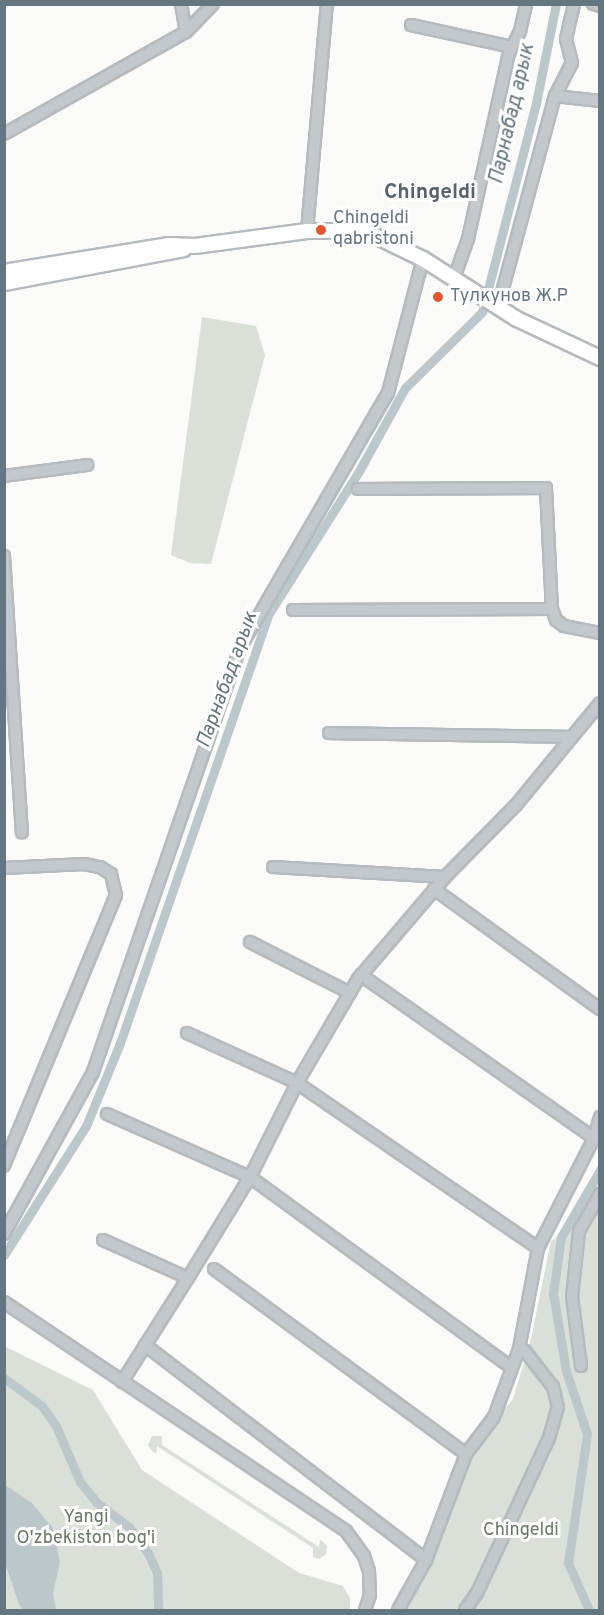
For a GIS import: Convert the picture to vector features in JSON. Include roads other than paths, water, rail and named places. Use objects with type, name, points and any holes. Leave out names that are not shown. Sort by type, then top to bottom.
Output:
[{"type":"main road","points":[[4,272],[168,245],[195,246],[314,231],[365,231],[423,259],[498,307],[600,358]]},
{"type":"main road","points":[[4,283],[165,255],[195,246]]},
{"type":"street","points":[[181,4],[186,32]]},
{"type":"street","points":[[4,134],[186,32],[213,4]]},
{"type":"street","points":[[314,231],[327,4]]},
{"type":"street","points":[[454,278],[468,239],[512,47],[526,4]]},
{"type":"street","points":[[498,307],[555,96],[572,63],[566,39],[574,4]]},
{"type":"street","points":[[593,4],[600,6]]},
{"type":"street","points":[[411,25],[512,47]]},
{"type":"street","points":[[555,96],[600,101]]},
{"type":"street","points":[[4,1234],[93,1072],[240,648],[388,393],[423,259]]},
{"type":"street","points":[[4,476],[87,465]]},
{"type":"street","points":[[358,489],[546,488],[552,609],[556,620],[564,626],[600,633]]},
{"type":"street","points":[[4,556],[22,832]]},
{"type":"street","points":[[293,609],[552,609]]},
{"type":"street","points":[[122,1382],[250,1177],[297,1083],[361,975],[434,889],[516,805],[600,703]]},
{"type":"street","points":[[329,733],[572,737]]},
{"type":"street","points":[[4,868],[84,864],[111,874],[116,884],[116,896],[4,1166]]},
{"type":"street","points":[[273,867],[445,877]]},
{"type":"street","points":[[434,889],[600,1009]]},
{"type":"street","points":[[250,942],[350,993]]},
{"type":"street","points":[[361,975],[594,1138]]},
{"type":"street","points":[[187,1033],[297,1083],[538,1248]]},
{"type":"street","points":[[107,1114],[250,1177],[510,1367]]},
{"type":"street","points":[[398,1611],[426,1560],[466,1454],[494,1417],[510,1367],[519,1349],[538,1248],[594,1138],[600,1117]]},
{"type":"street","points":[[581,1366],[572,1297],[579,1231],[600,1194]]},
{"type":"street","points":[[103,1240],[188,1278]]},
{"type":"street","points":[[214,1269],[466,1454]]},
{"type":"street","points":[[4,1302],[346,1531],[358,1545],[369,1571],[369,1595],[365,1611]]},
{"type":"street","points":[[145,1346],[426,1560]]},
{"type":"street","points":[[465,1611],[539,1458],[558,1407],[553,1387],[525,1351],[519,1349]]},
{"type":"waterway","name":"Парнабад арык","points":[[4,1255],[86,1126],[120,1043],[268,615],[359,471],[405,388],[482,312],[536,103],[556,4]]},
{"type":"waterway","points":[[589,1610],[568,1563],[587,1434],[566,1371],[553,1293],[561,1237],[600,1170]]},
{"type":"waterway","name":"Парнабад арык","points":[[4,1378],[42,1406],[56,1426],[80,1482],[96,1502],[129,1527],[149,1555],[157,1573],[158,1610]]},
{"type":"place","name":"Chingeldi qabristoni","points":[[321,230]]},
{"type":"place","name":"Тулкунов Ж.Р","points":[[438,297]]},
{"type":"district","name":"Chingeldi","points":[[430,193]]},
{"type":"park label","name":"Yangi O'zbekiston bog'i","points":[[86,1529]]}]
